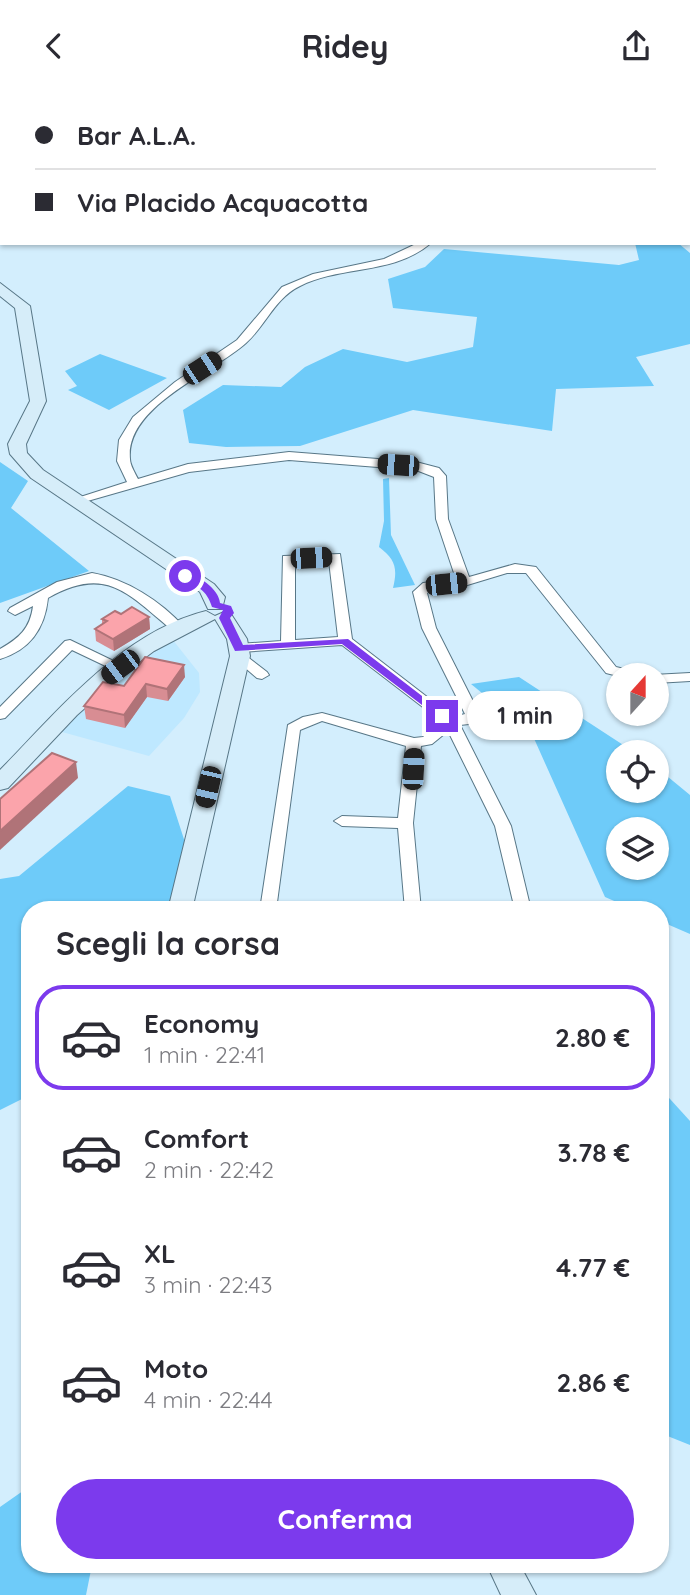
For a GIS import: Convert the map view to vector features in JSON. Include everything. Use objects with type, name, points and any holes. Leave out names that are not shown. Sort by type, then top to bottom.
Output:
[{"type":"street","points":[[134,483],[122,468],[122,451],[143,413],[183,380],[242,341],[280,292],[309,277],[385,262],[422,245]]},
{"type":"street","points":[[0,288],[22,306],[38,401],[22,429],[17,444],[19,454],[37,474],[146,550],[208,588],[215,597],[215,613]]},
{"type":"street","points":[[77,500],[187,468],[289,456],[416,466],[435,471],[440,476],[442,519],[464,582]]},
{"type":"street","points":[[288,645],[288,559],[335,557],[345,641]]},
{"type":"street","points":[[446,718],[464,721],[473,715],[429,628],[420,592],[428,586],[486,578],[511,567],[522,566],[531,570],[606,664]]},
{"type":"street","points":[[15,611],[77,579],[107,580],[125,588],[177,627]]},
{"type":"street","points":[[0,655],[34,635],[40,616],[41,597]]},
{"type":"street","points":[[0,783],[93,686],[177,627],[215,613]]},
{"type":"street","points":[[215,613],[230,624],[239,652],[262,675]]},
{"type":"street","points":[[239,652],[345,641],[446,718],[503,826],[521,901]]},
{"type":"street","points":[[0,715],[70,644],[120,667]]},
{"type":"street","points":[[182,901],[239,652]]},
{"type":"street","points":[[669,678],[690,677]]},
{"type":"street","points":[[269,901],[293,728],[307,720],[337,719],[414,743],[426,741],[446,718]]},
{"type":"street","points":[[412,901],[405,823],[414,743]]},
{"type":"street","points":[[342,821],[405,823]]},
{"type":"street","points":[[507,1573],[519,1595]]},
{"type":"shaded area","points":[[635,245],[680,245],[690,253],[690,344],[636,357],[654,386],[556,389],[552,431],[413,410],[300,446],[226,447],[189,443],[183,410],[223,385],[281,387],[305,367],[343,349],[407,362],[473,347],[477,317],[393,308],[388,279],[425,267],[444,249],[619,265],[639,260]]},
{"type":"shaded area","points":[[100,354],[167,378],[109,410],[68,390],[77,386],[65,371]]},
{"type":"shaded area","points":[[0,462],[28,481],[11,508],[89,571],[0,603]]},
{"type":"shaded area","points":[[389,478],[391,535],[415,585],[393,588],[394,565],[379,547],[384,521],[383,479]]},
{"type":"shaded area","points":[[172,639],[199,673],[200,692],[184,718],[149,756],[62,732],[102,690]]},
{"type":"shaded area","points":[[519,677],[616,740],[606,740],[606,803],[669,803],[669,778],[690,795],[690,934],[669,925],[669,901],[614,901],[605,897],[532,734],[471,684]]},
{"type":"shaded area","points":[[128,786],[170,796],[191,861],[180,901],[21,901],[21,1100],[0,1110],[0,879],[19,876]]},
{"type":"shaded area","points":[[669,1098],[690,1121],[690,1445],[669,1437]]},
{"type":"shaded area","points":[[21,1492],[21,1573],[90,1573],[86,1595],[0,1595],[0,1507]]},
{"type":"building","points":[[132,607],[149,617],[113,639],[95,629],[107,621],[102,619],[115,611],[121,614]]},
{"type":"building","points":[[145,657],[184,665],[167,689],[146,684],[124,715],[84,706],[103,682],[124,686]]},
{"type":"building","points":[[52,753],[76,762],[0,831],[0,799]]},
{"type":"route","points":[[185,576],[208,588],[215,597],[215,605],[228,608],[229,613],[224,618],[230,624],[239,648],[345,641],[442,716]]}]
